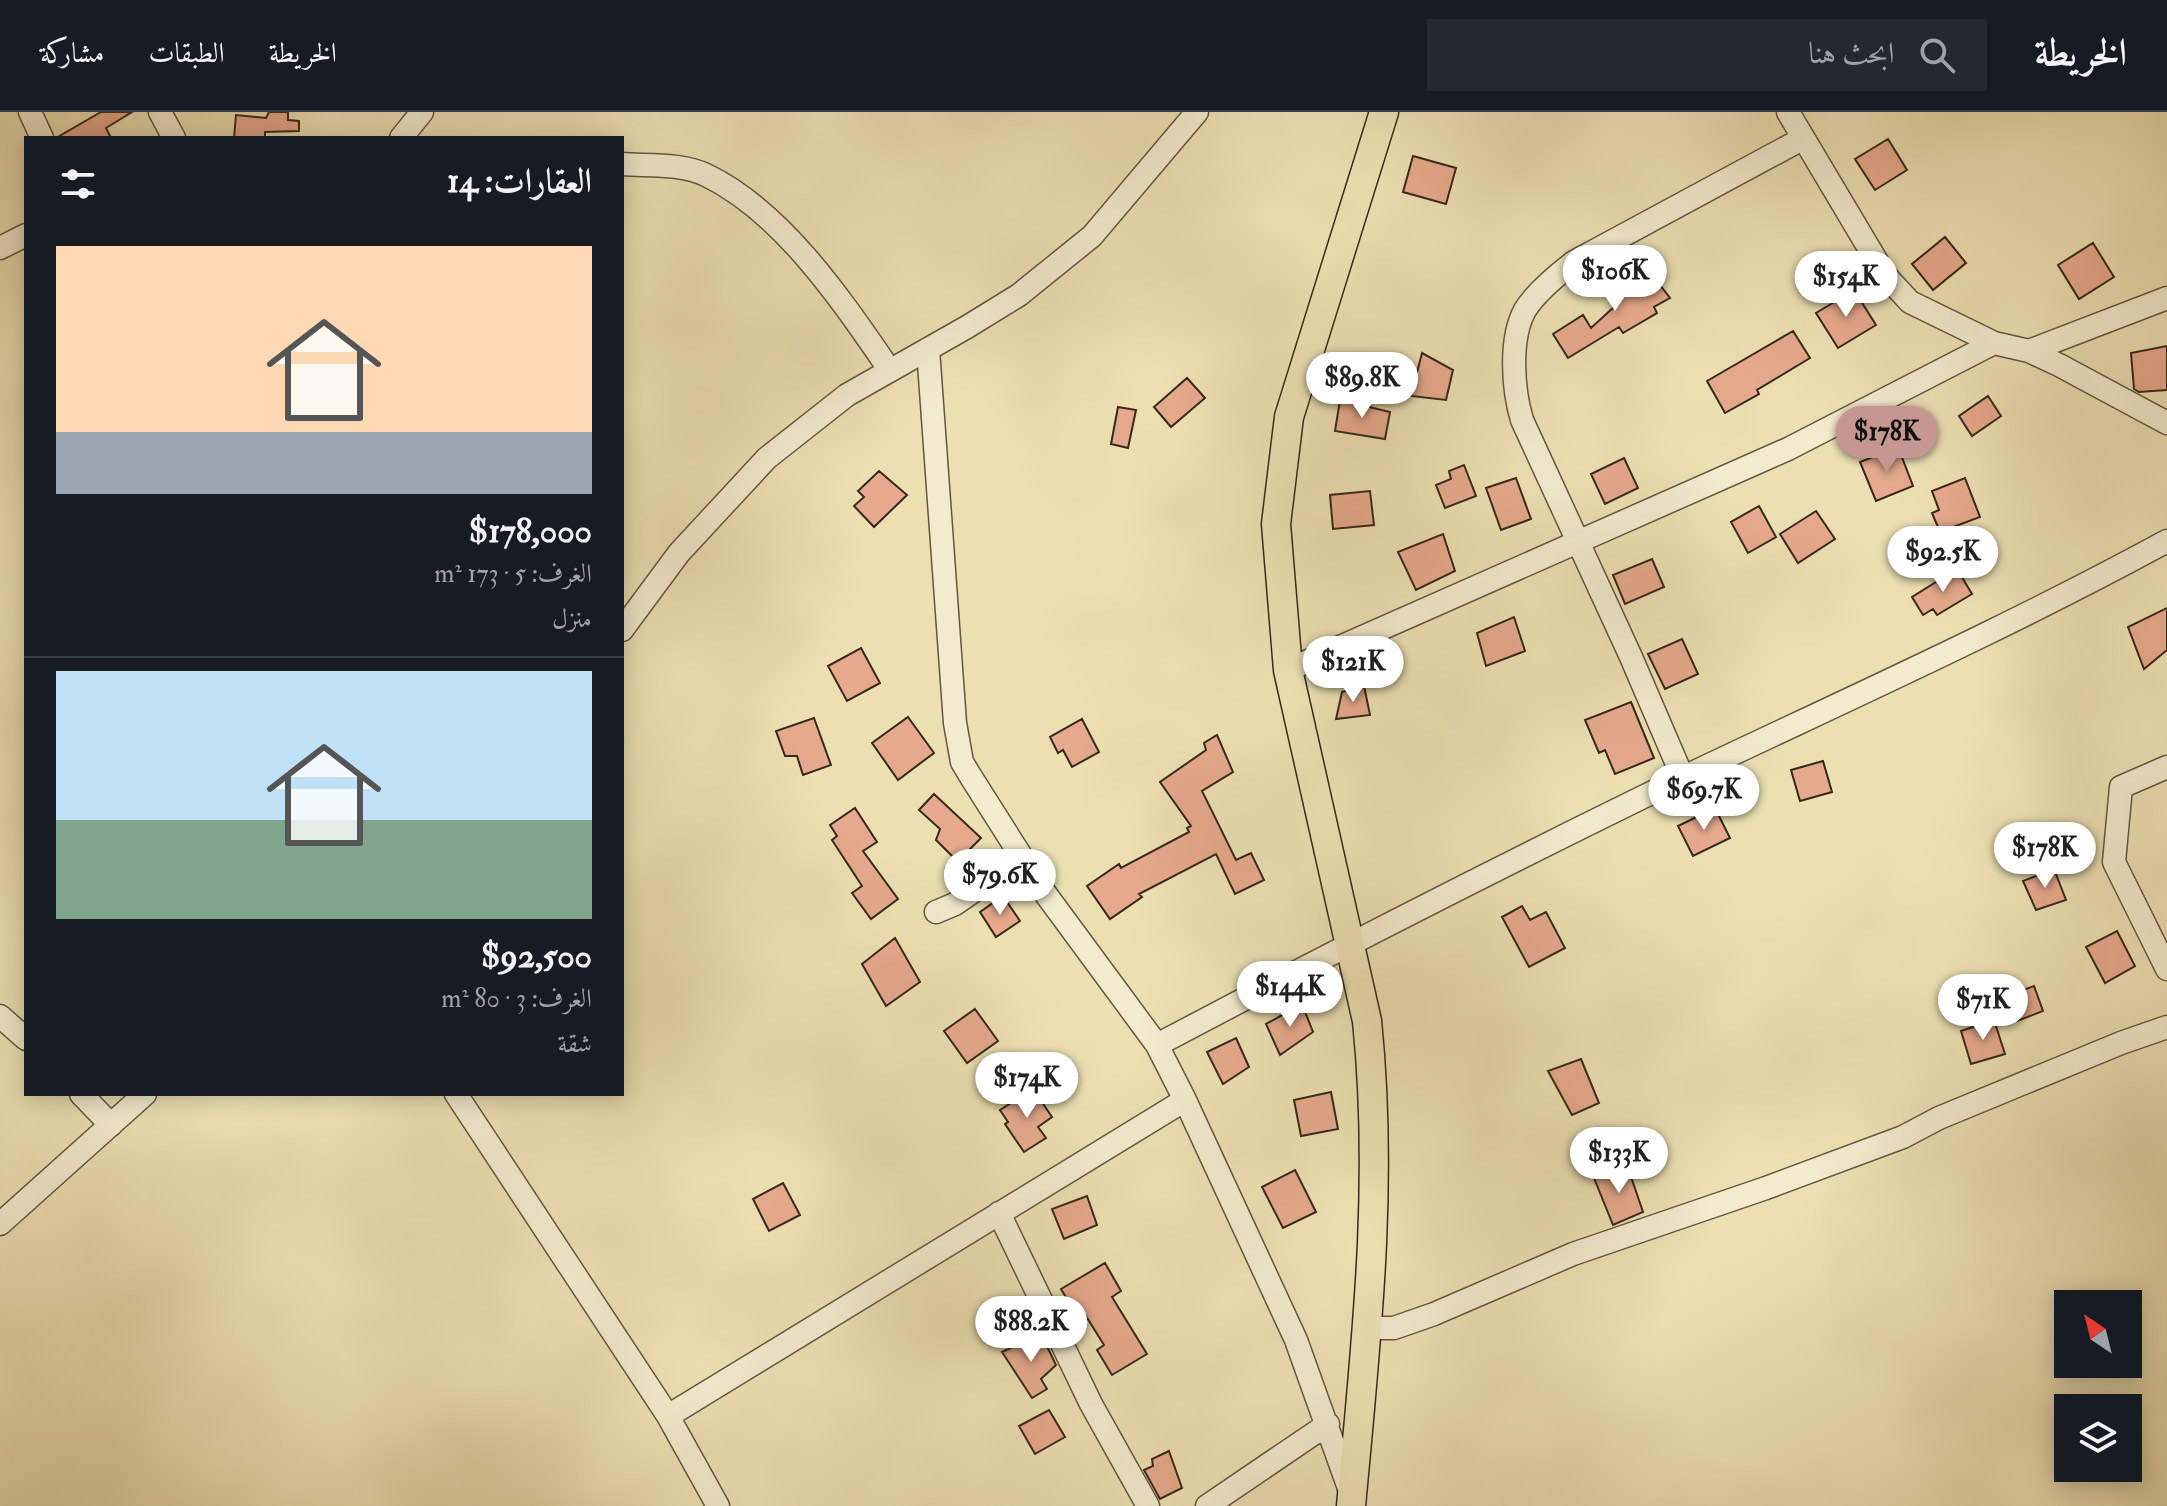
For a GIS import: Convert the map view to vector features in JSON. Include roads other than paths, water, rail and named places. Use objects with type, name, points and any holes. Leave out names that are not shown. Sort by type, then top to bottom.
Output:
[{"type":"main road","points":[[1351,1501],[1369,1328],[1376,1136],[1367,1021],[1288,670],[1276,524],[1289,417],[1384,112]]},
{"type":"street","points":[[30,112],[41,136]]},
{"type":"street","points":[[160,112],[173,136]]},
{"type":"street","points":[[403,136],[422,112]]},
{"type":"street","points":[[624,627],[679,553],[747,477],[814,419],[889,369],[1019,295],[1092,236],[1197,112]]},
{"type":"street","points":[[1788,112],[1885,275],[1910,302],[1994,343],[2029,351],[2167,423]]},
{"type":"street","points":[[1683,778],[1522,420],[1514,393],[1520,323],[1526,308],[1574,262],[1802,139]]},
{"type":"street","points":[[624,164],[687,168],[706,174],[741,197],[810,263],[889,369]]},
{"type":"street","points":[[0,248],[24,236]]},
{"type":"street","points":[[2029,351],[2167,298]]},
{"type":"street","points":[[1288,670],[1788,449],[1994,343]]},
{"type":"street","points":[[928,349],[957,739],[962,762],[1022,858],[1157,1045],[1296,1340],[1328,1424],[1351,1501]]},
{"type":"street","points":[[1157,1045],[1348,945],[1683,778],[1993,633],[2167,541]]},
{"type":"street","points":[[2167,767],[2121,787],[2118,795],[2121,813],[2113,856],[2167,969]]},
{"type":"street","points":[[936,912],[955,904],[1022,858]]},
{"type":"street","points":[[0,1016],[24,1037]]},
{"type":"street","points":[[1369,1328],[1394,1328],[1434,1314],[1573,1254],[1903,1137],[1939,1118],[2167,1027]]},
{"type":"street","points":[[83,1096],[111,1125]]},
{"type":"street","points":[[0,1224],[143,1096]]},
{"type":"street","points":[[457,1096],[668,1416],[718,1506]]},
{"type":"street","points":[[668,1416],[1185,1100]]},
{"type":"street","points":[[999,1213],[1067,1357],[1148,1506]]},
{"type":"street","points":[[1207,1506],[1328,1424]]}]
